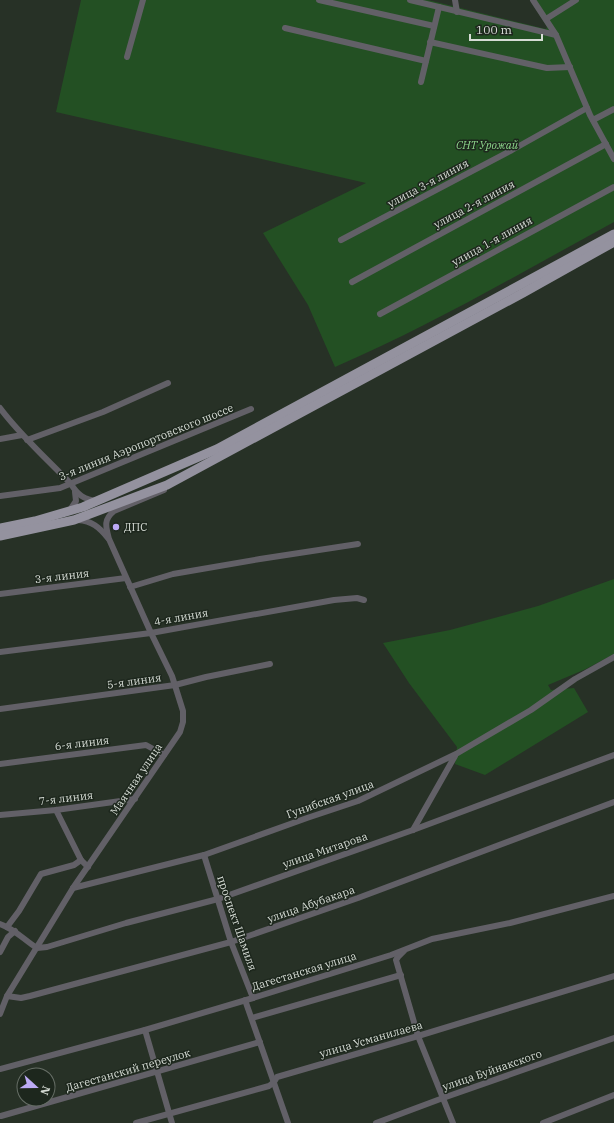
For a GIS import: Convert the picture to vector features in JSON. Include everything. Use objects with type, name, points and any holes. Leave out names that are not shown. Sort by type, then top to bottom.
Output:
[{"type":"main road","points":[[0,528],[70,511],[98,501],[217,449],[614,234]]},
{"type":"main road","points":[[0,536],[74,520],[181,479],[614,242]]},
{"type":"street","points":[[127,57],[143,0]]},
{"type":"street","points":[[319,0],[434,26]]},
{"type":"street","points":[[410,0],[556,35]]},
{"type":"street","points":[[455,0],[457,12]]},
{"type":"street","points":[[533,0],[556,35],[587,108],[606,144],[612,150],[614,158]]},
{"type":"street","points":[[546,19],[576,0]]},
{"type":"street","points":[[421,82],[438,7]]},
{"type":"street","points":[[285,28],[426,61]]},
{"type":"street","points":[[430,42],[547,68],[570,67]]},
{"type":"street","name":"улица 3-я линия","points":[[341,240],[512,150],[587,108]]},
{"type":"street","points":[[592,117],[614,109]]},
{"type":"street","name":"улица 2-я линия","points":[[352,282],[606,144]]},
{"type":"street","name":"улица 1-я линия","points":[[380,314],[614,187]]},
{"type":"street","points":[[27,440],[103,412],[168,383]]},
{"type":"street","points":[[0,408],[22,435],[71,484],[75,492],[76,501],[70,511]]},
{"type":"street","name":"3-я линия Аэропортовского шоссе","points":[[0,496],[60,488],[251,409]]},
{"type":"street","points":[[0,439],[22,435]]},
{"type":"street","points":[[109,539],[106,525],[108,516],[114,511],[163,491],[181,479]]},
{"type":"street","points":[[75,492],[90,500],[98,501]]},
{"type":"street","points":[[74,520],[84,520],[98,526],[109,539]]},
{"type":"street","name":"Маячная улица","points":[[0,1014],[7,996],[73,888],[180,732],[183,722],[183,711],[168,666],[151,633],[109,539]]},
{"type":"street","points":[[130,587],[173,574],[358,544]]},
{"type":"street","name":"3-я линия","points":[[0,594],[126,578]]},
{"type":"street","name":"4-я линия","points":[[0,652],[151,633],[334,600],[357,598],[364,600]]},
{"type":"street","name":"Гунибская улица","points":[[73,888],[204,855],[358,801],[456,754],[540,705],[575,679],[614,657]]},
{"type":"street","name":"5-я линия","points":[[0,709],[175,685],[270,664]]},
{"type":"street","name":"6-я линия","points":[[0,764],[146,745],[164,755]]},
{"type":"street","points":[[413,830],[456,754]]},
{"type":"street","name":"улица Митарова","points":[[37,948],[47,947],[126,923],[218,899],[413,830],[614,755]]},
{"type":"street","name":"7-я линия","points":[[0,815],[56,810],[135,799]]},
{"type":"street","name":"улица Абубакара","points":[[7,996],[21,998],[30,996],[231,942],[358,898],[614,802]]},
{"type":"street","points":[[56,810],[81,860],[88,866]]},
{"type":"street","name":"проспект Шамиля","points":[[204,855],[231,942],[253,998]]},
{"type":"street","points":[[7,926],[19,911],[41,874],[74,865],[81,860]]},
{"type":"street","name":"Дагестанская улица","points":[[0,1069],[145,1030],[253,998],[391,955],[432,938],[510,923],[614,896]]},
{"type":"street","points":[[0,924],[15,931],[37,948]]},
{"type":"street","points":[[0,952],[8,937],[15,931]]},
{"type":"street","points":[[411,946],[401,953],[396,960],[418,1036],[452,1123]]},
{"type":"street","points":[[252,1018],[401,975]]},
{"type":"street","name":"улица Усманилаева","points":[[136,1123],[269,1086],[277,1077],[418,1036],[614,976]]},
{"type":"street","points":[[245,1000],[287,1123]]},
{"type":"street","points":[[145,1030],[168,1114],[172,1123]]},
{"type":"street","name":"улица Буйнакского","points":[[376,1123],[614,1038]]},
{"type":"street","name":"Дагестанский переулок","points":[[1,1116],[260,1042]]},
{"type":"street","points":[[543,1123],[614,1095]]},
{"type":"green space","name":"СНТ Урожай","points":[[81,0],[428,0],[546,29],[547,27],[530,0],[614,0],[614,222],[441,316],[335,367],[308,305],[263,233],[366,183],[56,112]]},
{"type":"green space","points":[[614,579],[614,654],[586,669],[548,685],[551,690],[574,688],[588,712],[485,775],[455,764],[457,747],[409,683],[383,643],[450,630],[538,606]]},
{"type":"place","name":"ДПС","points":[[116,527]]}]
